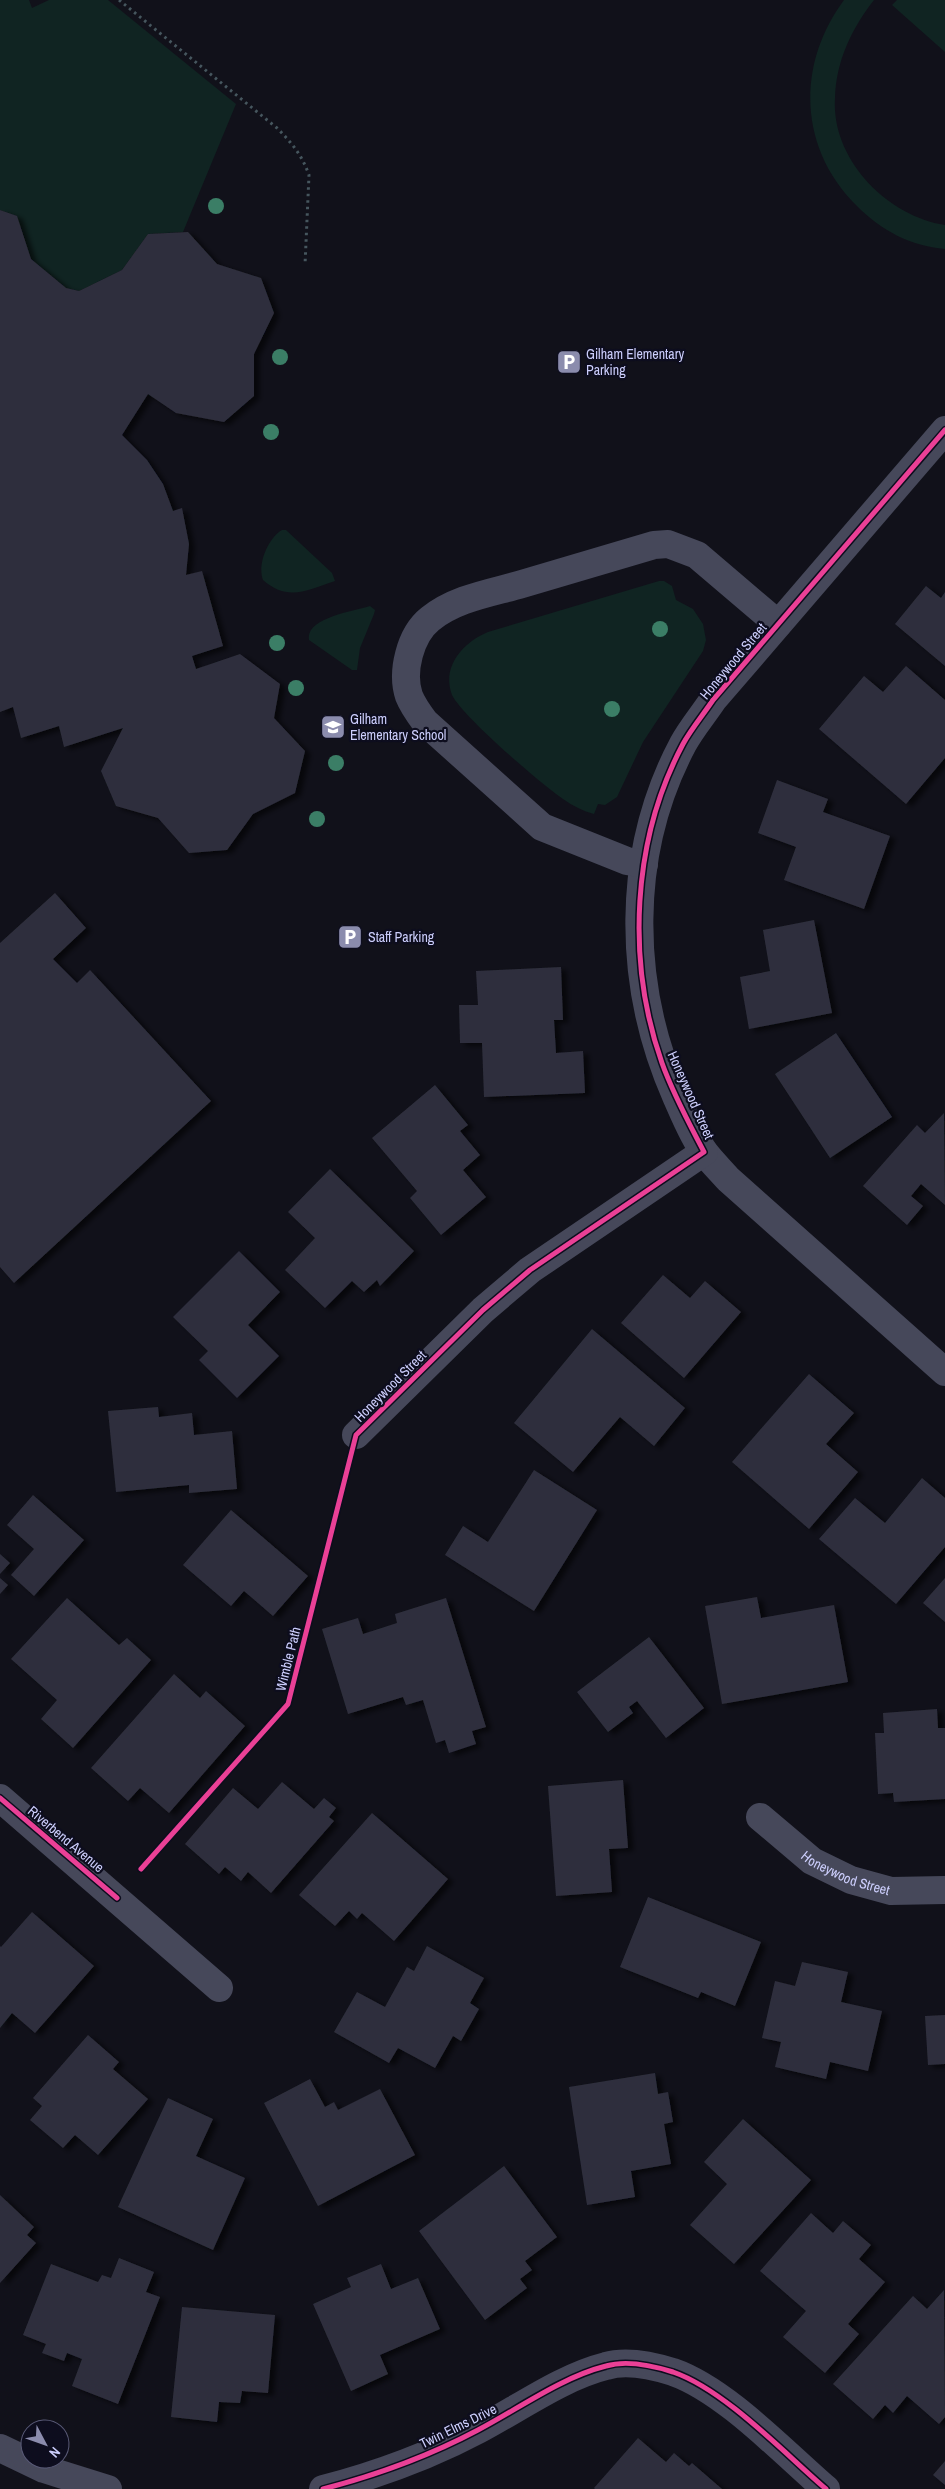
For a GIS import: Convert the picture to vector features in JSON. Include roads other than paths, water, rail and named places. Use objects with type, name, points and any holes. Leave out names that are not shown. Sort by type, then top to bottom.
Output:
[{"type":"street","name":"Honeywood Street","points":[[941,1361],[728,1179],[704,1152],[662,1064],[643,991],[640,902],[644,864],[662,791],[683,743],[713,700],[945,430]]},
{"type":"street","points":[[644,864],[627,861],[542,827],[426,722],[416,710],[409,695],[406,680],[408,663],[418,635],[429,620],[459,602],[654,545],[668,544],[697,555],[778,624]]},
{"type":"street","name":"Honeywood Street","points":[[356,1435],[483,1310],[530,1270],[704,1152]]},
{"type":"street","name":"Riverbend Avenue","points":[[0,1798],[219,1988]]},
{"type":"street","name":"Honeywood Street","points":[[760,1817],[812,1861],[851,1880],[891,1891],[945,1890]]},
{"type":"street","name":"Twin Elms Drive","points":[[323,2489],[369,2477],[421,2457],[477,2431],[580,2375],[608,2365],[643,2365],[674,2373],[705,2389],[736,2411],[826,2489]]},
{"type":"street","points":[[0,2448],[44,2469],[108,2489]]},
{"type":"place","name":"Gilham Elementary Parking","points":[[569,362]]},
{"type":"place","name":"Gilham Elementary School","points":[[333,727]]},
{"type":"place","name":"Staff Parking","points":[[350,937]]}]
